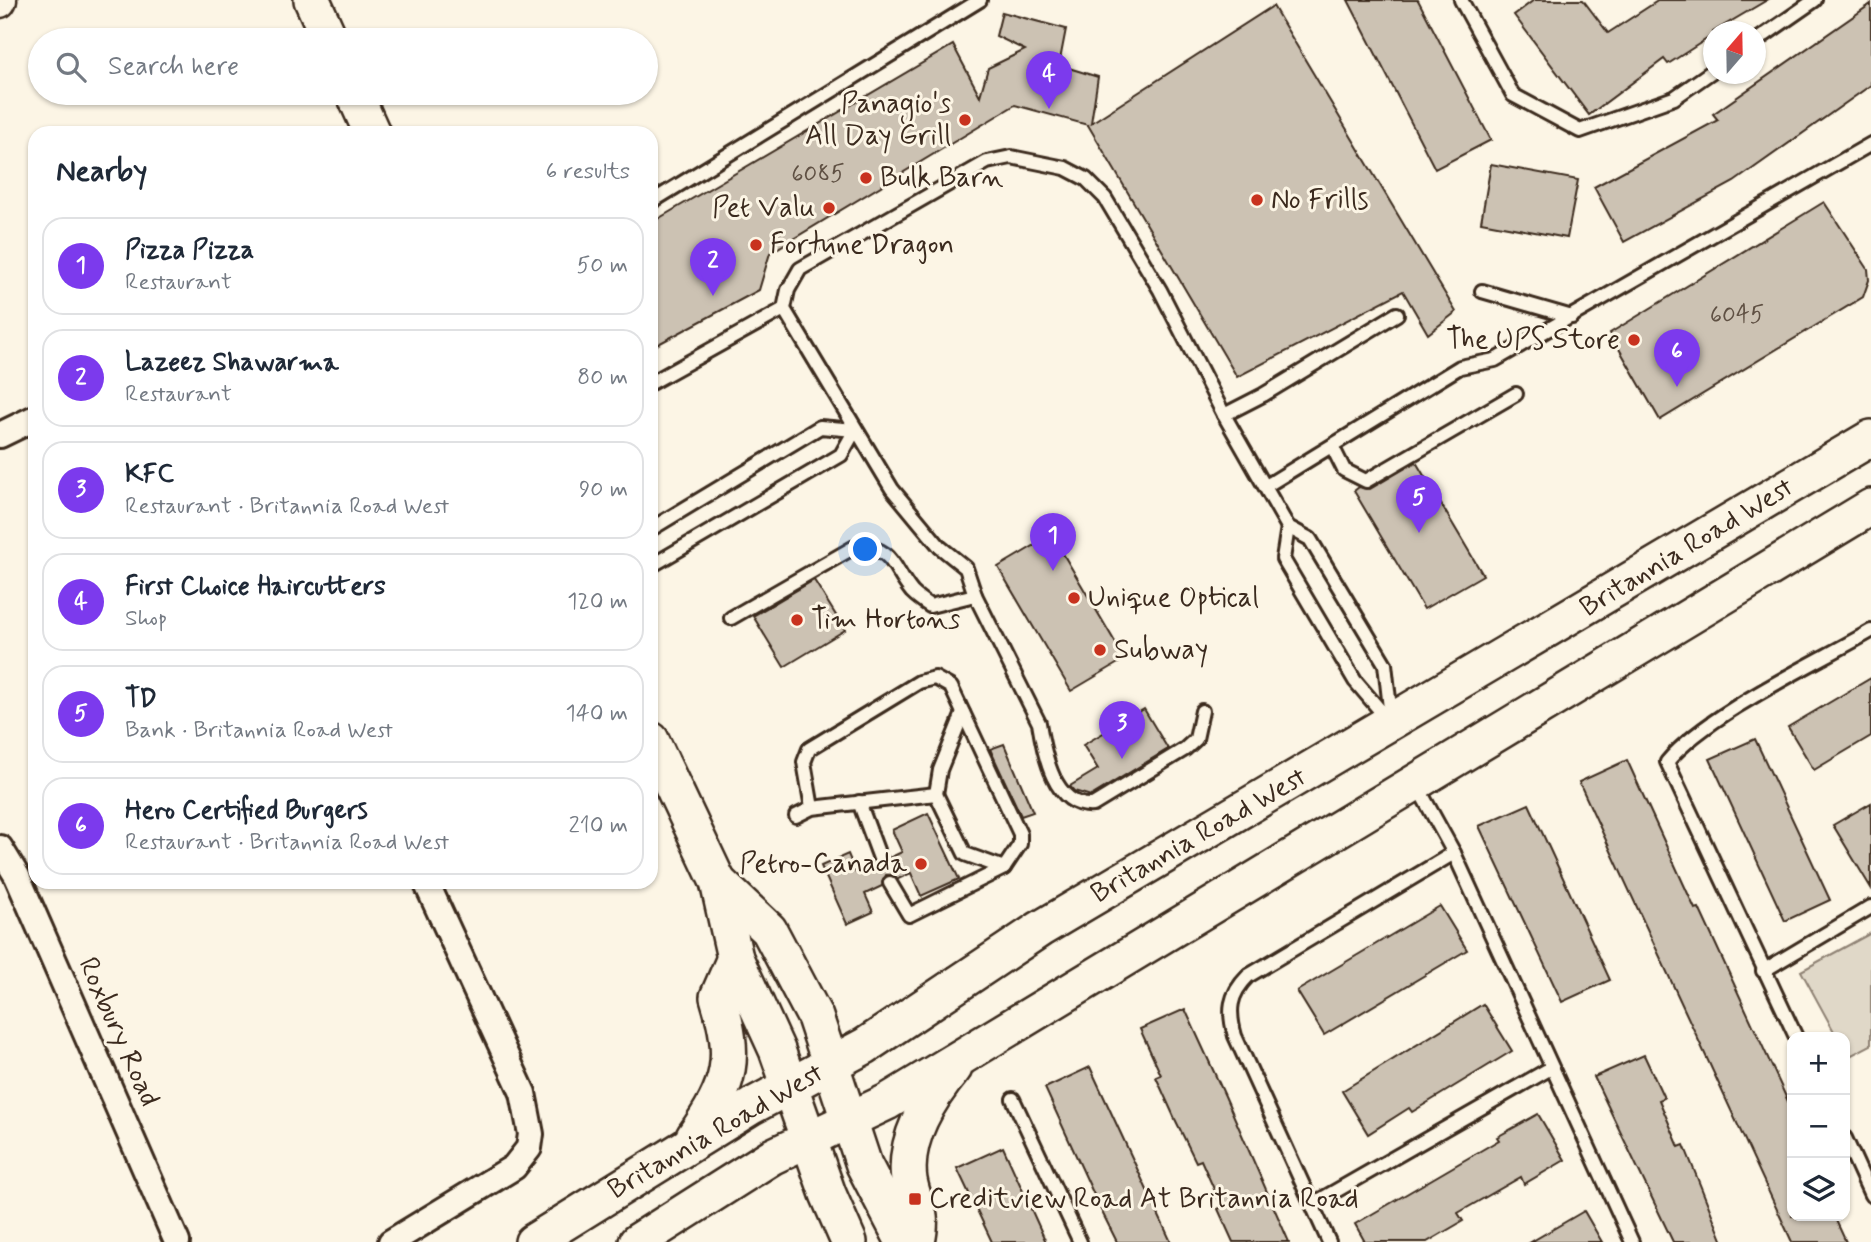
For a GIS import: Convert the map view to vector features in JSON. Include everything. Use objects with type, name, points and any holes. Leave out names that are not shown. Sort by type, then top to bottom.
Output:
[{"type":"main road","points":[[312,0],[325,28]]},
{"type":"main road","points":[[360,105],[370,126]]},
{"type":"main road","name":"Britannia Road West","points":[[533,1242],[687,1145],[865,1046],[1040,929],[1392,724],[1871,438]]},
{"type":"main road","name":"Britannia Road West","points":[[636,1242],[771,1157],[887,1102],[1871,507]]},
{"type":"main road","points":[[658,755],[718,882],[735,958],[790,1086],[849,1242]]},
{"type":"main road","points":[[718,882],[769,930],[815,1017],[864,1165],[904,1242]]},
{"type":"main road","points":[[687,1145],[713,1110],[727,1075],[729,1034],[718,998],[735,958]]},
{"type":"main road","points":[[916,1242],[922,1219],[909,1180],[913,1139],[933,1093],[964,1055]]},
{"type":"street","points":[[0,435],[28,421]]},
{"type":"street","name":"Roxbury Road","points":[[0,848],[17,876],[177,1242]]},
{"type":"street","points":[[391,1242],[514,1167],[529,1148],[531,1135],[523,1093],[429,889]]},
{"type":"lane","points":[[658,198],[980,0]]},
{"type":"lane","points":[[1461,0],[1513,95],[1580,131],[1674,98],[1703,77]]},
{"type":"lane","points":[[1766,33],[1815,0]]},
{"type":"lane","points":[[1266,486],[1460,367],[1495,360],[1871,144]]},
{"type":"lane","points":[[1202,711],[1196,739],[1185,750],[1093,806],[1080,806],[1070,802],[1060,790],[1043,745],[1039,723],[975,595],[966,568],[940,547],[892,489],[784,309],[788,290],[800,269],[972,169],[1011,158],[1041,162],[1086,179],[1105,198],[1183,332],[1224,415],[1266,486],[1287,527],[1283,559],[1355,681],[1392,724]]},
{"type":"lane","points":[[1482,291],[1572,317]]},
{"type":"lane","points":[[658,379],[784,309]]},
{"type":"lane","points":[[1224,415],[1263,396],[1397,314]]},
{"type":"lane","points":[[1332,446],[1344,470],[1366,481],[1516,394]]},
{"type":"lane","points":[[658,524],[820,427],[855,430]]},
{"type":"lane","points":[[658,562],[841,455],[855,430]]},
{"type":"lane","points":[[1287,527],[1310,539],[1385,664],[1392,724]]},
{"type":"lane","points":[[732,618],[858,545],[876,548],[889,555],[912,592],[930,606],[975,595]]},
{"type":"lane","points":[[1794,1032],[1667,762],[1680,747],[1733,710],[1871,631]]},
{"type":"lane","points":[[812,808],[804,762],[809,749],[919,682],[935,678],[951,687],[1020,834],[1020,844],[1004,868],[909,915],[890,883]]},
{"type":"lane","points":[[963,713],[940,770],[936,794],[965,854],[1004,868]]},
{"type":"lane","points":[[1416,784],[1454,853],[1632,1242]]},
{"type":"lane","points":[[796,816],[812,808],[936,794]]},
{"type":"lane","points":[[859,802],[881,861]]},
{"type":"lane","points":[[1329,1242],[1235,1036],[1230,1017],[1233,991],[1248,976],[1454,853]]},
{"type":"lane","points":[[1763,971],[1871,907]]},
{"type":"lane","points":[[1313,1204],[1551,1068]]},
{"type":"lane","points":[[1013,1099],[1080,1242]]},
{"type":"lane","points":[[1850,1146],[1868,1177],[1871,1195]]},
{"type":"shaded area","points":[[1871,933],[1871,1045],[1850,1056],[1850,1032],[1834,1032],[1801,971]]},
{"type":"building","points":[[1348,0],[1418,0],[1491,140],[1435,169]]},
{"type":"building","points":[[1534,0],[1583,0],[1608,33],[1659,0],[1767,0],[1732,21],[1703,21],[1703,41],[1668,64],[1664,59],[1589,115],[1514,15]]},
{"type":"building","points":[[1871,4],[1871,85],[1734,182],[1624,242],[1594,187],[1718,120],[1713,114],[1756,84],[1766,84],[1766,77]]},
{"type":"building","points":[[1273,6],[1456,312],[1428,334],[1403,291],[1237,377],[1088,125],[1015,105],[770,253],[759,290],[658,344],[658,219],[953,45],[980,96],[988,68],[1025,50],[996,36],[1002,12],[1066,29],[1059,65],[1098,77],[1091,123]]},
{"type":"building","points":[[1491,164],[1578,180],[1567,238],[1481,222]]},
{"type":"building","points":[[1824,202],[1868,269],[1869,280],[1863,297],[1660,420],[1610,333]]},
{"type":"building","points":[[1416,462],[1483,575],[1424,609],[1354,491],[1359,487],[1370,489]]},
{"type":"building","points":[[1052,535],[1125,659],[1071,691],[998,567]]},
{"type":"building","name":"Tim Hortons","points":[[814,580],[845,630],[784,667],[753,616]]},
{"type":"building","points":[[1871,678],[1871,736],[1814,770],[1788,727]]},
{"type":"building","points":[[1144,709],[1168,749],[1091,796],[1074,791],[1070,786],[1098,769],[1083,745]]},
{"type":"building","points":[[1755,739],[1830,900],[1785,921],[1710,759]]},
{"type":"building","points":[[1004,744],[1033,812],[1021,816],[990,749]]},
{"type":"building","points":[[1627,760],[1787,1099],[1787,1221],[1836,1221],[1846,1242],[1792,1242],[1579,782]]},
{"type":"building","points":[[1871,803],[1871,888],[1833,825]]},
{"type":"building","points":[[1529,804],[1610,980],[1562,1002],[1479,826]]},
{"type":"building","points":[[928,813],[959,879],[921,896],[911,873],[898,879],[894,875],[886,875],[882,886],[865,894],[873,912],[847,924],[821,866],[848,854],[856,873],[873,865],[885,869],[889,858],[902,852],[892,830]]},
{"type":"building","points":[[1440,906],[1467,950],[1324,1035],[1297,991]]},
{"type":"building","points":[[1483,1004],[1512,1051],[1412,1112],[1409,1108],[1368,1134],[1342,1091]]},
{"type":"building","points":[[1185,1009],[1289,1242],[1233,1242],[1218,1209],[1222,1207],[1201,1160],[1196,1162],[1156,1077],[1161,1075],[1140,1029]]},
{"type":"building","points":[[1644,1055],[1664,1098],[1659,1100],[1679,1147],[1684,1145],[1723,1242],[1673,1242],[1594,1077]]},
{"type":"building","points":[[1090,1067],[1171,1242],[1117,1242],[1100,1208],[1045,1088]]},
{"type":"building","points":[[1538,1114],[1565,1160],[1524,1184],[1521,1177],[1458,1213],[1463,1221],[1427,1242],[1365,1242],[1355,1224],[1499,1140],[1497,1137]]},
{"type":"building","points":[[1003,1147],[1046,1242],[992,1242],[957,1168]]},
{"type":"building","points":[[1584,1211],[1602,1242],[1531,1242]]},
{"type":"place","name":"First Choice Haircutters","points":[[1049,109]]},
{"type":"place","name":"Panagio's All Day Grill","points":[[965,120]]},
{"type":"place","name":"Bulk Barn","points":[[866,178]]},
{"type":"place","name":"No Frills","points":[[1257,200]]},
{"type":"place","name":"Pet Valu","points":[[829,208]]},
{"type":"place","name":"Fortune Dragon","points":[[756,245]]},
{"type":"place","name":"Lazeez Shawarma","points":[[713,296]]},
{"type":"place","name":"The UPS Store","points":[[1634,340]]},
{"type":"place","name":"Hero Certified Burgers","points":[[1677,387]]},
{"type":"place","name":"TD","points":[[1419,533]]},
{"type":"place","name":"Pizza Pizza","points":[[1053,571]]},
{"type":"place","name":"Unique Optical","points":[[1074,598]]},
{"type":"place","name":"Tim Hortons","points":[[797,620]]},
{"type":"place","name":"Subway","points":[[1100,650]]},
{"type":"place","name":"KFC","points":[[1122,759]]},
{"type":"place","name":"Petro-Canada","points":[[921,864]]},
{"type":"place","name":"Creditview Road At Britannia Road","points":[[915,1199]]}]
